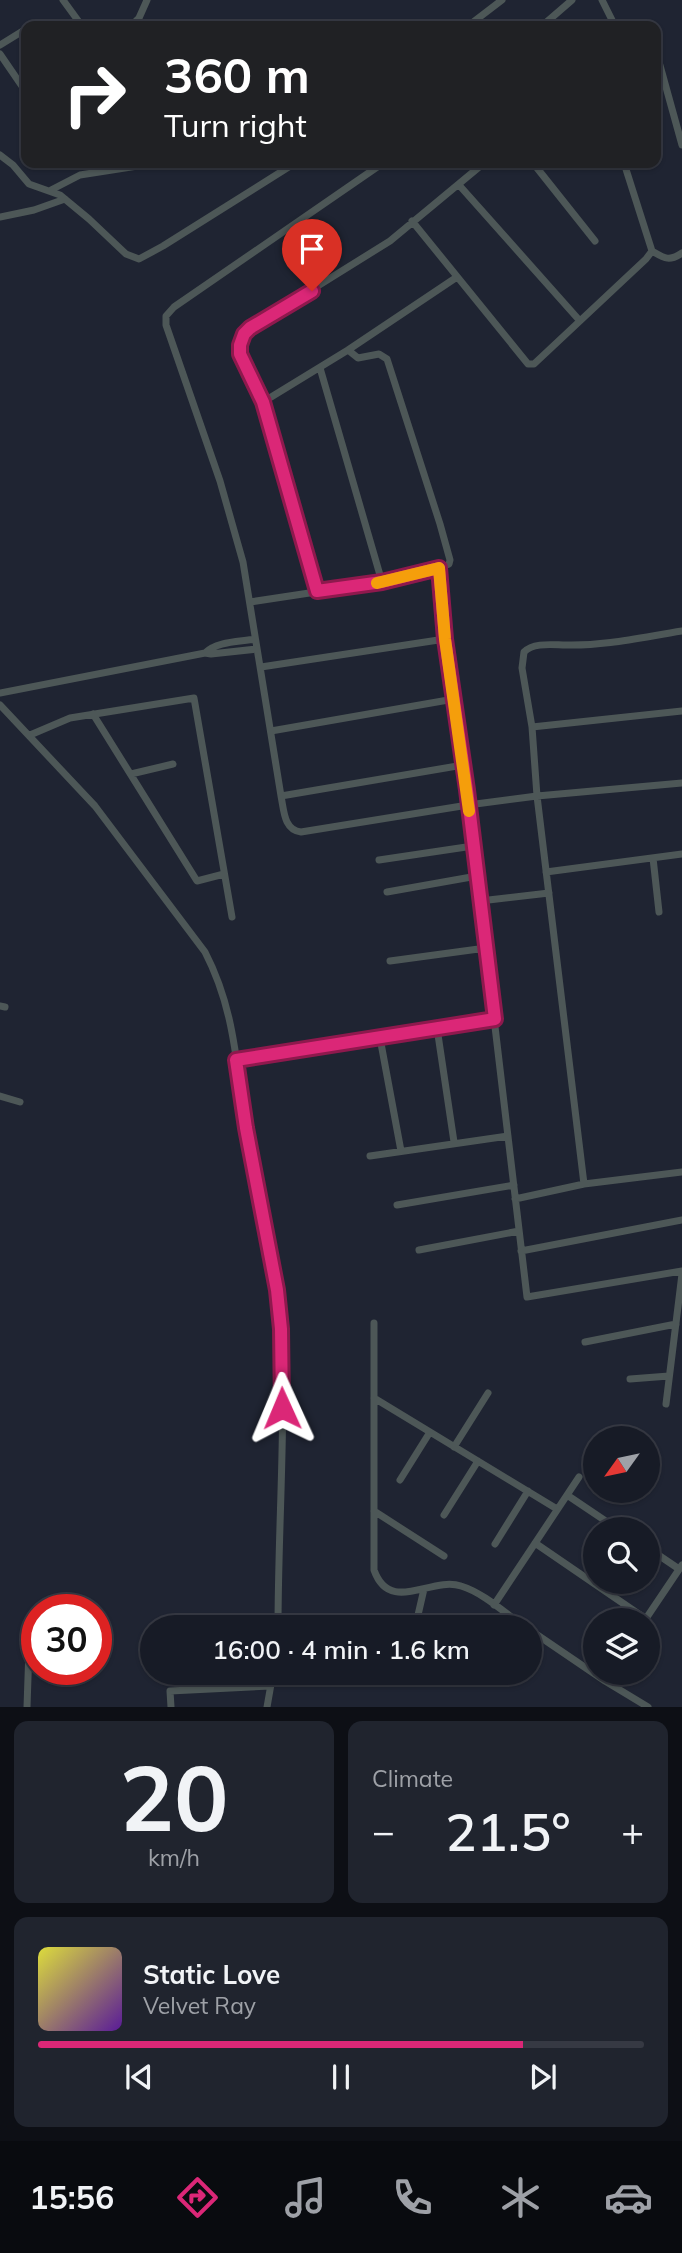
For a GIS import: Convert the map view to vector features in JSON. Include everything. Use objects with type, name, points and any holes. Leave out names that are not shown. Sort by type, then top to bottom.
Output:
[{"type":"street","points":[[63,0],[78,21]]},
{"type":"street","points":[[137,21],[147,0]]},
{"type":"street","points":[[475,21],[502,0]]},
{"type":"street","points":[[548,21],[572,0]]},
{"type":"street","points":[[602,0],[612,21]]},
{"type":"street","points":[[0,45],[21,32]]},
{"type":"street","points":[[0,54],[21,85]]},
{"type":"street","points":[[661,69],[682,145]]},
{"type":"street","points":[[0,155],[13,164],[29,184],[51,190],[65,199],[126,254],[139,259],[287,168]]},
{"type":"street","points":[[51,190],[80,175],[125,168]]},
{"type":"street","points":[[376,168],[270,239],[174,307],[166,316],[166,325],[220,481],[243,562],[288,827],[301,832],[537,796],[682,783]]},
{"type":"street","points":[[317,591],[263,402],[240,354],[244,334],[390,241],[478,168]]},
{"type":"street","points":[[537,168],[595,241]]},
{"type":"street","points":[[626,168],[652,251],[664,259],[673,259],[682,253]]},
{"type":"street","points":[[459,185],[580,321]]},
{"type":"street","points":[[0,217],[34,210],[65,199]]},
{"type":"street","points":[[412,221],[528,364],[536,363],[652,251]]},
{"type":"street","points":[[263,402],[348,351],[457,277]]},
{"type":"street","points":[[250,602],[382,582],[449,564],[440,524],[387,359],[379,354],[358,358],[348,351]]},
{"type":"street","points":[[320,368],[382,582]]},
{"type":"street","points":[[439,568],[445,639],[495,1019],[527,1297],[682,1272],[666,1404]]},
{"type":"street","points":[[584,1184],[548,893],[532,727],[522,668],[524,652],[528,648],[542,645],[593,646],[682,631]]},
{"type":"street","points":[[205,653],[209,648],[219,645],[255,639]]},
{"type":"street","points":[[261,667],[445,639]]},
{"type":"street","points":[[0,692],[205,653],[257,649]]},
{"type":"street","points":[[30,735],[70,718],[194,698],[232,917]]},
{"type":"street","points":[[271,731],[454,699]]},
{"type":"street","points":[[0,705],[95,806],[205,952],[219,979],[231,1020],[246,1128],[277,1290],[281,1329],[278,1615]]},
{"type":"street","points":[[532,727],[682,711]]},
{"type":"street","points":[[93,714],[197,880],[224,874]]},
{"type":"street","points":[[131,775],[173,764]]},
{"type":"street","points":[[281,796],[463,765]]},
{"type":"street","points":[[379,860],[473,846]]},
{"type":"street","points":[[546,872],[682,854]]},
{"type":"street","points":[[653,858],[659,912]]},
{"type":"street","points":[[387,892],[477,876]]},
{"type":"street","points":[[480,901],[548,893]]},
{"type":"street","points":[[390,961],[486,948]]},
{"type":"street","points":[[236,1060],[495,1019]]},
{"type":"street","points":[[437,1028],[454,1142]]},
{"type":"street","points":[[380,1038],[401,1151]]},
{"type":"street","points":[[0,1096],[20,1102]]},
{"type":"street","points":[[370,1156],[508,1136]]},
{"type":"street","points":[[515,1199],[584,1184],[682,1172]]},
{"type":"street","points":[[397,1205],[514,1185]]},
{"type":"street","points":[[522,1251],[682,1220]]},
{"type":"street","points":[[419,1250],[519,1231]]},
{"type":"street","points":[[374,1323],[374,1570],[384,1588],[416,1592],[443,1584],[454,1584],[471,1590],[508,1615]]},
{"type":"street","points":[[584,1342],[676,1324]]},
{"type":"street","points":[[629,1379],[670,1376]]},
{"type":"street","points":[[454,1447],[488,1393]]},
{"type":"street","points":[[374,1398],[558,1509]]},
{"type":"street","points":[[400,1480],[430,1432]]},
{"type":"street","points":[[444,1515],[478,1461]]},
{"type":"street","points":[[494,1605],[579,1477]]},
{"type":"street","points":[[495,1544],[528,1491]]},
{"type":"street","points":[[567,1495],[600,1517]]},
{"type":"street","points":[[374,1511],[444,1556]]},
{"type":"street","points":[[535,1544],[628,1608]]},
{"type":"street","points":[[654,1608],[681,1567],[660,1555]]},
{"type":"street","points":[[418,1615],[424,1590]]},
{"type":"street","points":[[542,1638],[583,1666]]},
{"type":"street","points":[[27,1707],[28,1685]]},
{"type":"street","points":[[612,1685],[648,1707]]},
{"type":"street","points":[[171,1707],[170,1691],[271,1686],[267,1707]]},
{"type":"slow traffic","points":[[377,583],[439,568],[445,639],[469,811]]},
{"type":"route","points":[[282,1408],[281,1329],[277,1290],[236,1060],[495,1019],[467,790],[445,639],[439,568],[382,582],[317,591],[263,402],[240,354],[244,334],[250,328],[312,291]]}]
